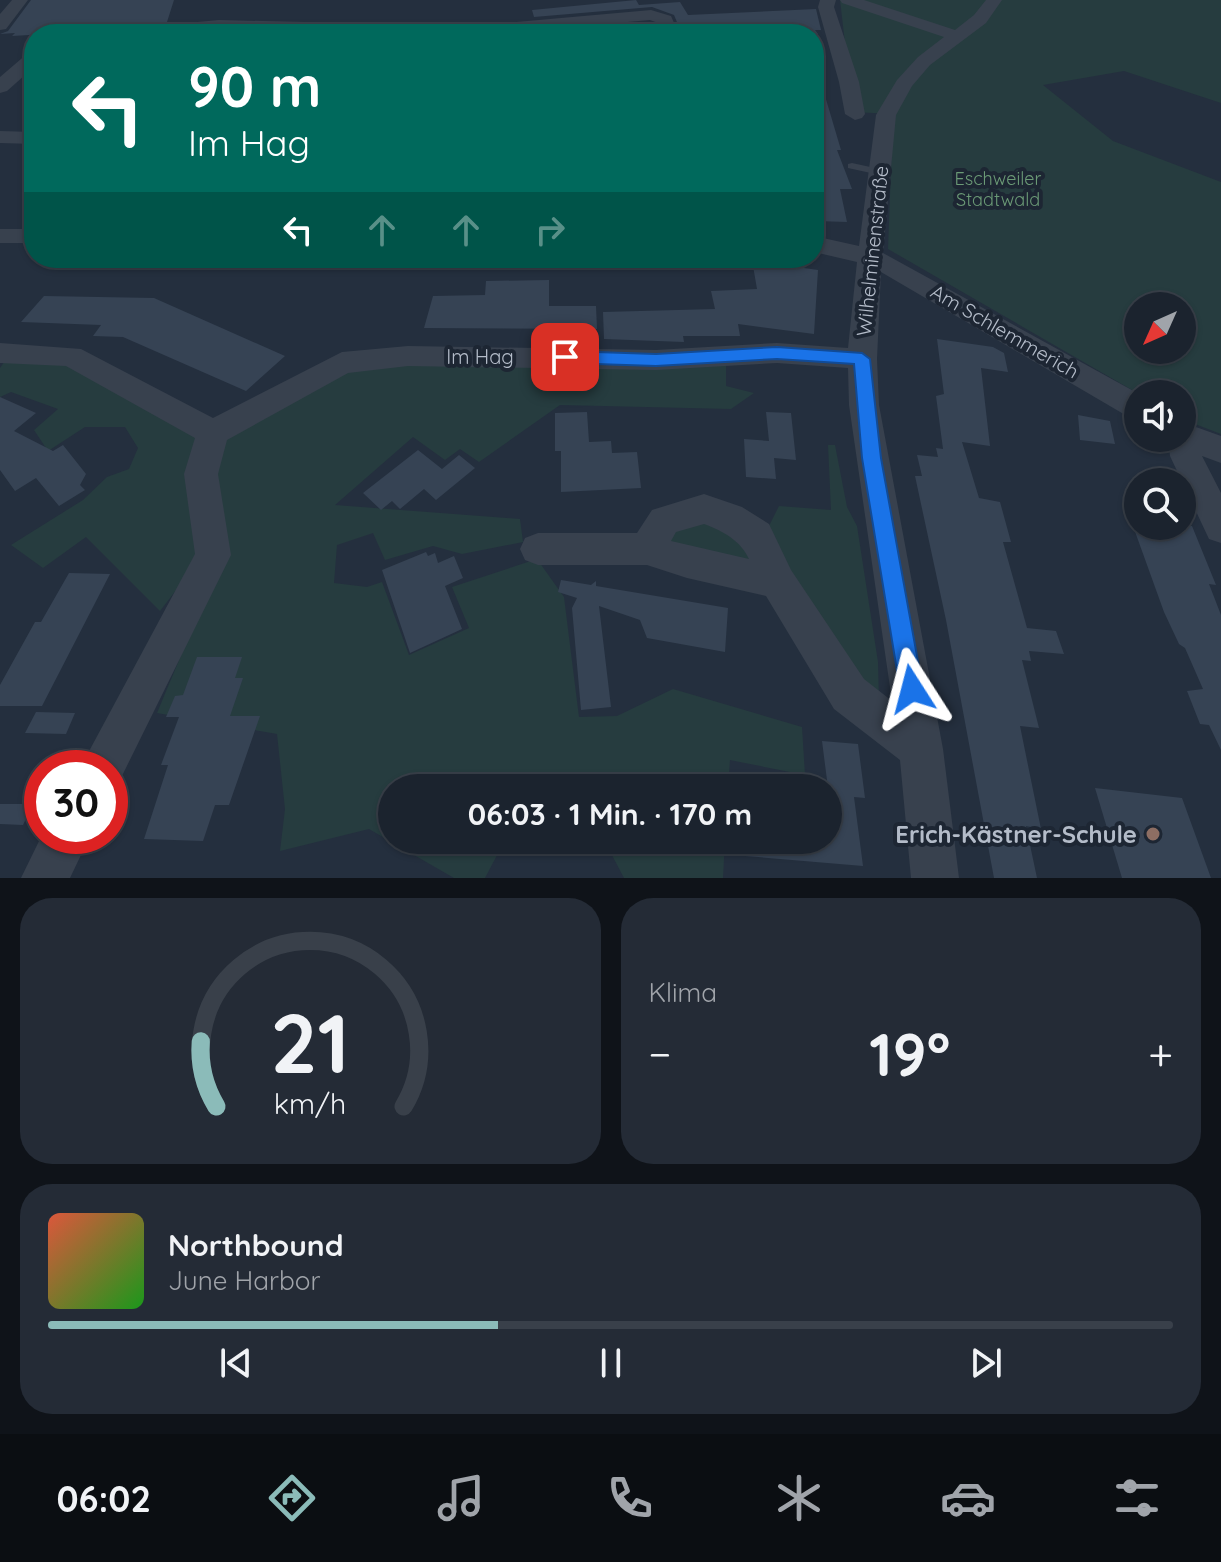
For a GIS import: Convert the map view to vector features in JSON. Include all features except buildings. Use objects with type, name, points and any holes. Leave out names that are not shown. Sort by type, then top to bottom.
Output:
[{"type":"street","points":[[0,25],[20,0]]},
{"type":"street","points":[[828,0],[826,7],[849,82],[855,114]]},
{"type":"street","points":[[848,0],[957,36]]},
{"type":"street","name":"Wilhelminenstraße","points":[[935,878],[921,749],[888,539],[871,458],[862,359],[886,115],[904,84],[924,61],[980,19],[994,0]]},
{"type":"street","points":[[549,24],[651,15],[665,20],[666,24]]},
{"type":"street","points":[[11,52],[24,49]]},
{"type":"street","points":[[0,87],[24,66]]},
{"type":"street","points":[[0,137],[24,138]]},
{"type":"street","points":[[0,236],[24,236]]},
{"type":"street","name":"Am Schlemmerich","points":[[824,246],[871,257],[1124,400]]},
{"type":"street","points":[[0,353],[71,356],[213,433],[201,474],[213,555],[111,750]]},
{"type":"street","name":"Im Hag","points":[[213,433],[342,363],[408,356],[656,360],[777,353],[862,359]]},
{"type":"street","points":[[1196,440],[1221,450]]},
{"type":"street","points":[[1186,452],[1221,528]]},
{"type":"street","points":[[647,549],[664,521],[704,509],[730,518],[756,535],[778,582],[849,694],[921,749]]},
{"type":"street","points":[[538,549],[647,549],[687,562],[778,582]]},
{"type":"street","points":[[45,878],[58,854]]},
{"type":"lane","points":[[852,166],[880,172]]},
{"type":"green space","name":"Eschweiler Stadtwald","points":[[840,0],[1221,0],[1221,103],[1124,71],[1043,85],[1113,141],[1221,182],[1221,434],[1196,424],[1196,380],[1124,380],[1124,385],[888,249],[893,114],[853,112]]},
{"type":"green space","points":[[7,358],[64,362],[199,437],[197,563],[160,611],[86,537],[43,568],[11,545],[83,500],[107,477],[129,469],[138,448],[125,427],[85,427],[48,451],[34,430],[58,409],[11,392],[0,397],[0,368]]},
{"type":"green space","points":[[524,361],[726,366],[726,386],[754,393],[731,409],[560,405],[479,462],[460,449],[445,460],[413,437],[335,505],[520,519],[523,542],[462,554],[433,546],[385,560],[373,533],[337,545],[334,583],[367,587],[382,582],[409,655],[469,628],[452,587],[537,559],[564,597],[579,717],[617,716],[673,689],[802,727],[805,774],[730,760],[729,774],[378,774],[378,834],[369,829],[280,851],[285,809],[277,734],[157,713],[224,552],[217,508],[218,435],[344,366]]},
{"type":"green space","points":[[828,445],[835,445],[847,507],[857,526],[878,662],[879,700],[862,690],[765,534],[779,506],[831,510]]},
{"type":"green space","points":[[711,517],[763,566],[669,548],[671,535],[683,520]]},
{"type":"green space","points":[[412,854],[498,854],[485,878],[454,878]]},
{"type":"green space","points":[[611,854],[724,854],[723,878],[624,878]]},
{"type":"place","name":"Erich-Kästner-Schule","points":[[1153,834]]},
{"type":"route","points":[[565,357],[656,360],[777,353],[862,359],[871,458],[888,539],[912,689]]}]
